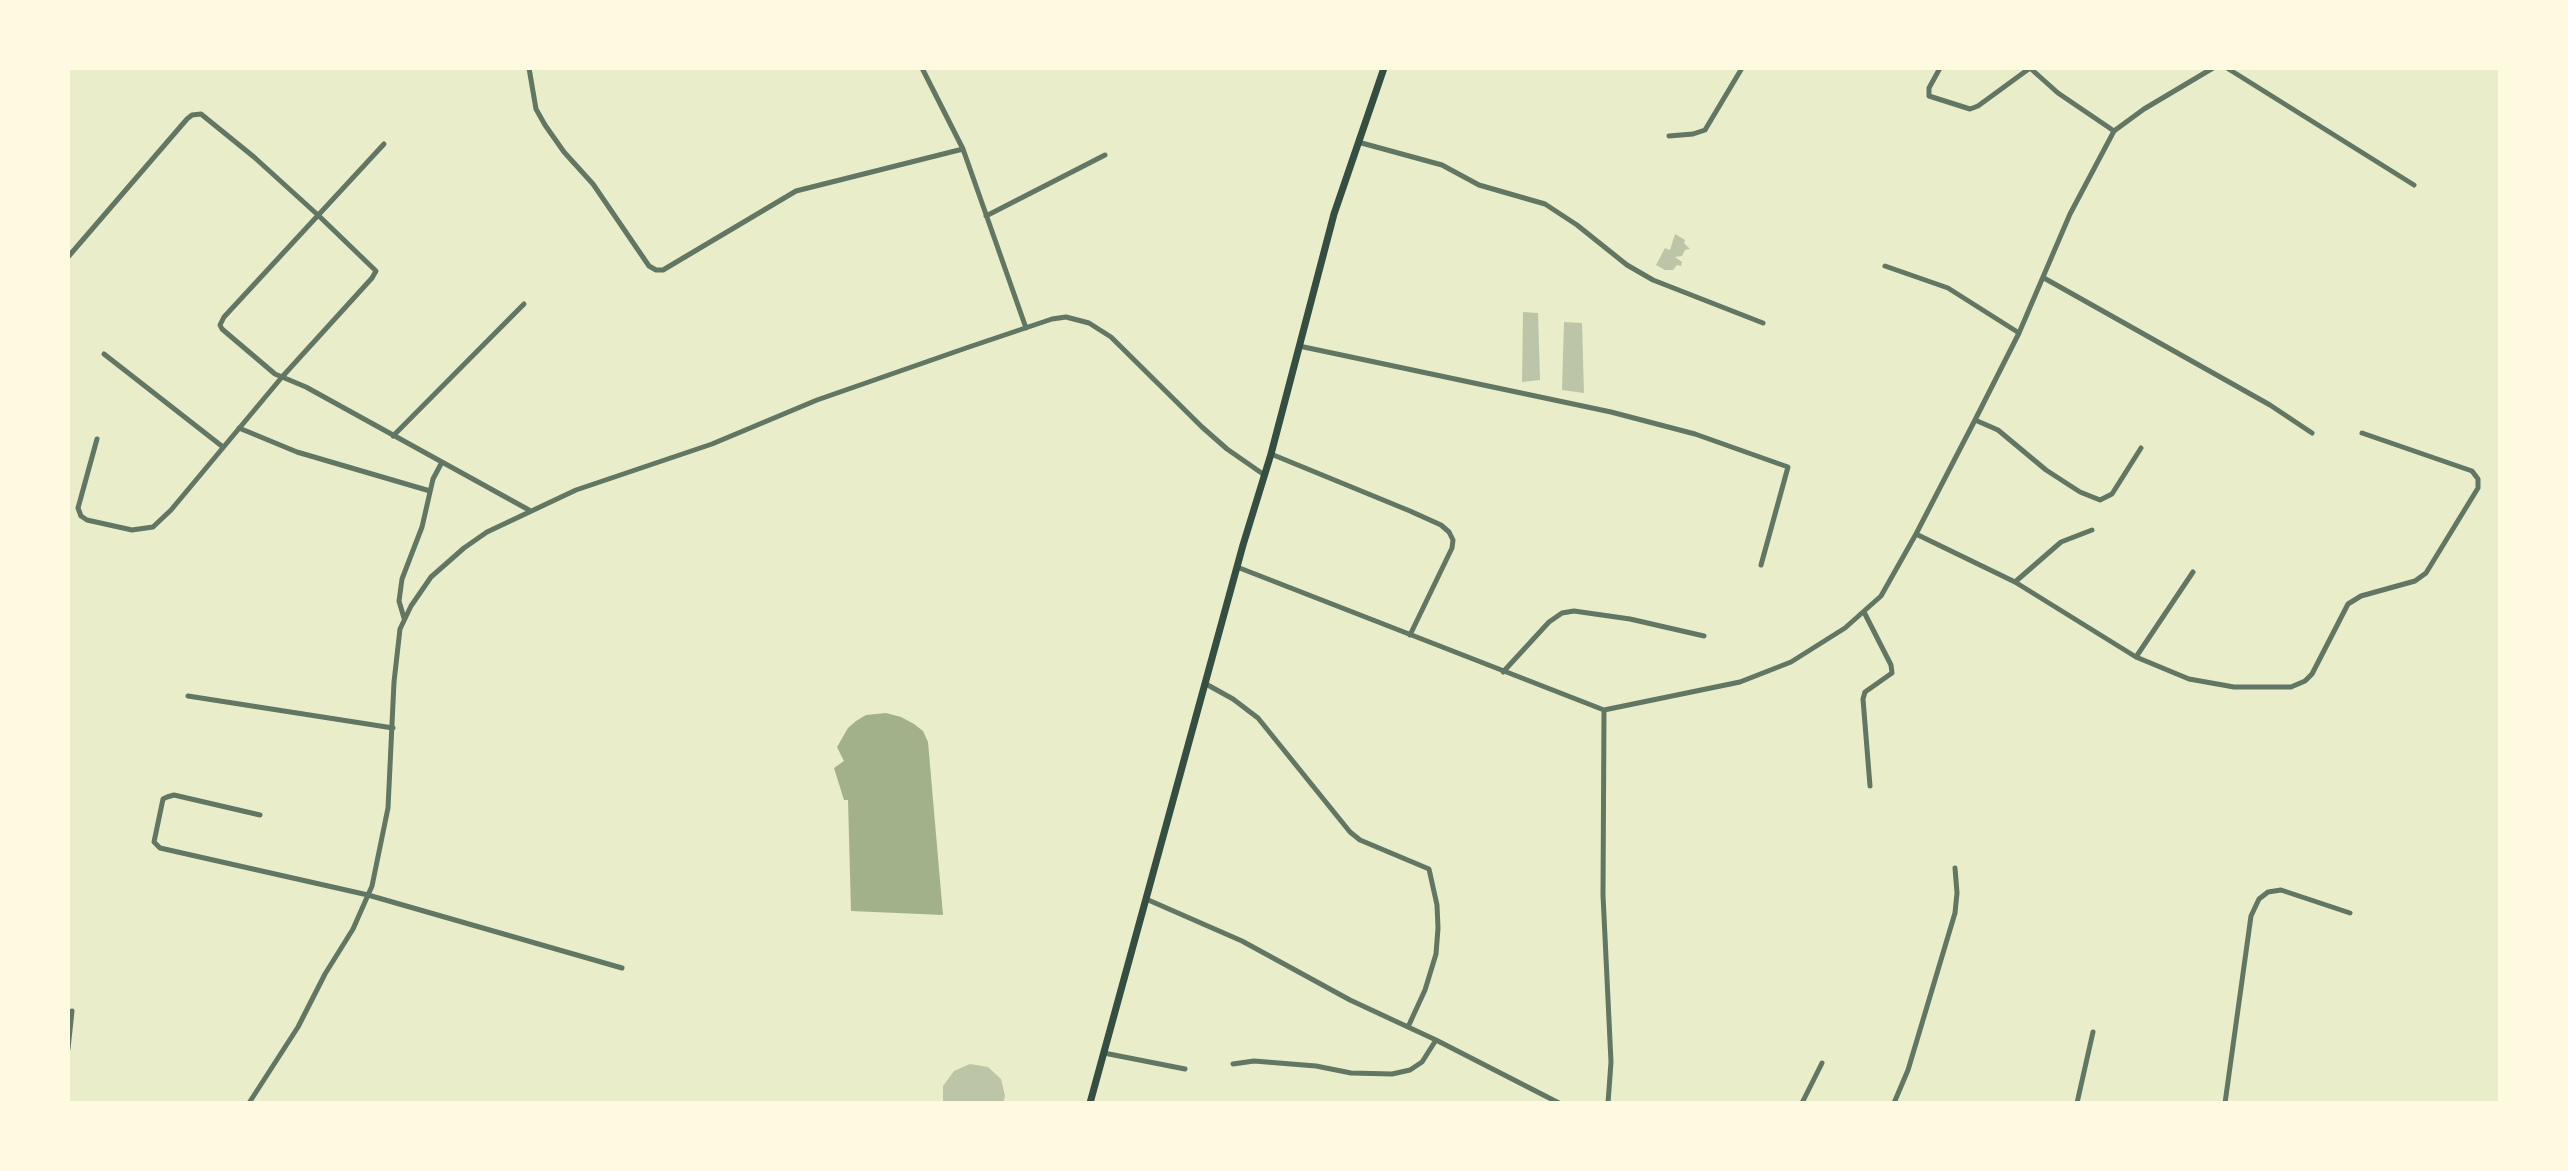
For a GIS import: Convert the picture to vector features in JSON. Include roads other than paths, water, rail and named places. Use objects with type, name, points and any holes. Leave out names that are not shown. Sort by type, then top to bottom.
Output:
[{"type":"main road","points":[[1090,1103],[1271,454],[1334,214],[1384,68]]},
{"type":"street","points":[[529,68],[536,109],[545,125],[593,184],[649,266],[656,270],[663,270],[796,191],[963,149]]},
{"type":"street","points":[[922,68],[963,149],[1026,328]]},
{"type":"street","points":[[1669,136],[1705,130],[1742,68]]},
{"type":"street","points":[[1940,68],[1929,88],[1929,96],[1970,109],[2030,68],[2058,93],[2114,131]]},
{"type":"street","points":[[1237,567],[1604,710],[1758,677],[1816,648],[1881,596],[2019,333],[2070,214],[2114,131],[2144,109],[2213,68]]},
{"type":"street","points":[[2227,68],[2414,185]]},
{"type":"street","points":[[68,257],[187,119],[196,114],[206,117],[319,216],[371,264],[375,274],[153,527],[132,530],[87,520],[79,512],[97,439]]},
{"type":"street","points":[[1358,142],[1442,165],[1479,185],[1545,204],[1639,273],[1763,323]]},
{"type":"street","points":[[384,144],[224,317],[220,325],[268,369],[530,510]]},
{"type":"street","points":[[986,216],[1105,155]]},
{"type":"street","points":[[1885,266],[1948,288],[2019,333]]},
{"type":"street","points":[[2044,278],[2258,398],[2312,433]]},
{"type":"street","points":[[393,436],[524,304]]},
{"type":"street","points":[[249,1103],[298,1027],[353,929],[368,895],[388,808],[399,637],[405,619],[431,577],[487,532],[576,490],[712,444],[817,400],[1052,319],[1066,317],[1076,318],[1111,337],[1202,427],[1263,474]]},
{"type":"street","points":[[1298,346],[1611,412],[1695,434],[1788,467],[1761,565]]},
{"type":"street","points":[[104,354],[223,447]]},
{"type":"street","points":[[1975,420],[1998,430],[2046,470],[2080,492],[2100,500],[2112,494],[2141,448]]},
{"type":"street","points":[[239,428],[297,452],[430,491]]},
{"type":"street","points":[[1916,534],[2015,582],[2136,657],[2189,679],[2234,687],[2291,687],[2309,677],[2317,666],[2348,604],[2361,596],[2415,581],[2426,573],[2474,497],[2478,482],[2476,474],[2362,433]]},
{"type":"street","points":[[1271,454],[1410,511],[1449,532],[1453,540],[1452,548],[1410,635]]},
{"type":"street","points":[[405,619],[400,607],[400,590],[442,462]]},
{"type":"street","points":[[2015,582],[2061,542],[2092,530]]},
{"type":"street","points":[[2136,657],[2193,572]]},
{"type":"street","points":[[1503,672],[1549,622],[1562,613],[1574,611],[1630,619],[1704,636]]},
{"type":"street","points":[[1864,612],[1891,665],[1892,673],[1865,692],[1863,699],[1870,786]]},
{"type":"street","points":[[1206,684],[1258,718],[1350,832],[1373,846],[1429,869],[1437,905],[1436,954],[1425,990],[1408,1027]]},
{"type":"street","points":[[188,696],[393,728]]},
{"type":"street","points":[[1604,710],[1603,895],[1611,1062],[1608,1103]]},
{"type":"street","points":[[260,815],[174,795],[163,799],[154,842],[160,848],[368,895],[622,968]]},
{"type":"street","points":[[1894,1103],[1908,1070],[1955,913],[1955,868]]},
{"type":"street","points":[[2225,1103],[2251,916],[2259,899],[2268,892],[2281,890],[2350,913]]},
{"type":"street","points":[[1146,899],[1242,941],[1350,1000],[1559,1103]]},
{"type":"street","points":[[68,1049],[72,1011]]},
{"type":"street","points":[[2077,1103],[2093,1032]]},
{"type":"street","points":[[1233,1064],[1254,1061],[1316,1066],[1351,1073],[1392,1074],[1410,1070],[1422,1062],[1436,1040]]},
{"type":"street","points":[[1104,1053],[1185,1069]]},
{"type":"street","points":[[1802,1103],[1822,1063]]}]
